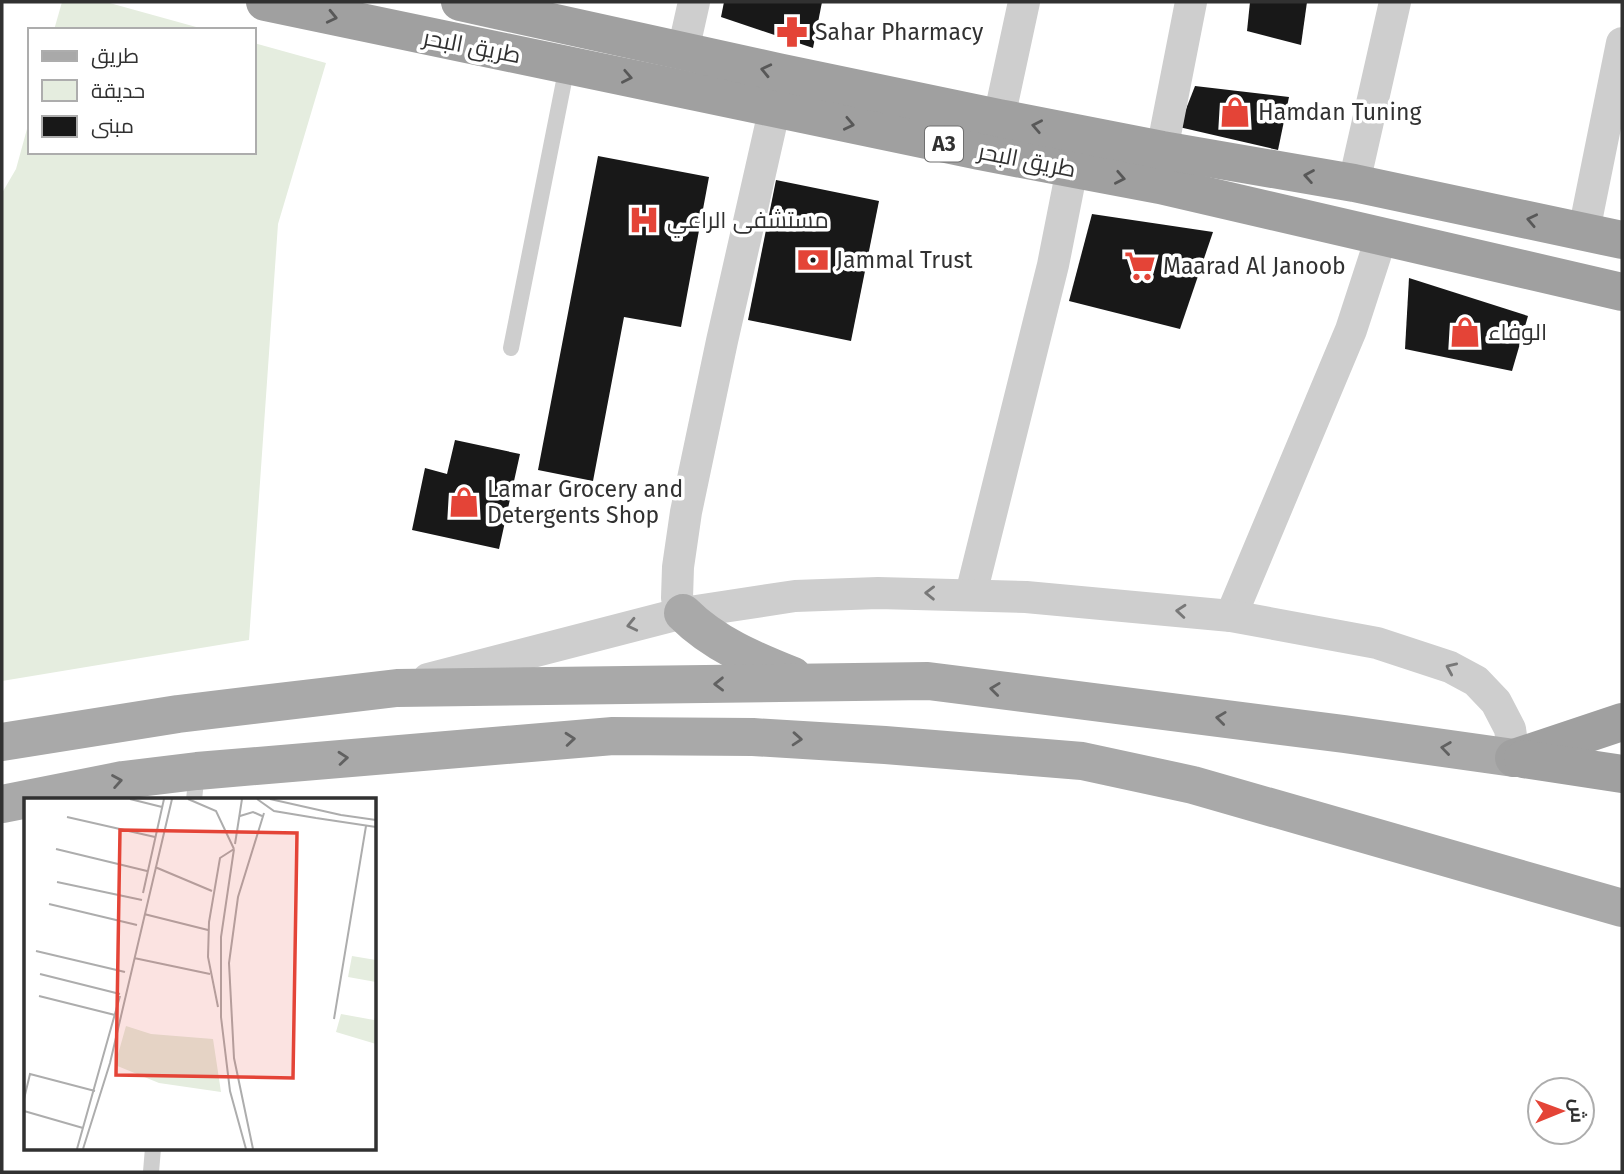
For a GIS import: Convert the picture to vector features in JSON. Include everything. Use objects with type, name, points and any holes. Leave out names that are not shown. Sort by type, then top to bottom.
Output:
[{"type":"highway","name":"طريق البحر","points":[[265,2],[979,151],[1160,186],[1622,292]]},
{"type":"highway","name":"طريق البحر","points":[[460,2],[541,11],[683,51],[999,118],[1353,183],[1622,240]]},
{"type":"highway","points":[[1514,758],[1622,722]]},
{"type":"highway","points":[[1514,758],[1622,774]]},
{"type":"main road","points":[[683,613],[699,630],[741,655],[808,682]]},
{"type":"main road","points":[[2,742],[178,714],[397,688],[928,681],[1514,758]]},
{"type":"main road","points":[[32,798],[123,780],[195,785],[613,736],[766,737],[1083,761],[1193,785],[1622,908]]},
{"type":"main road","points":[[2,804],[24,800]]},
{"type":"street","points":[[683,51],[694,2]]},
{"type":"street","points":[[999,118],[1024,2]]},
{"type":"street","points":[[1162,150],[1191,2]]},
{"type":"street","points":[[1353,183],[1395,2]]},
{"type":"street","points":[[1584,231],[1622,43]]},
{"type":"street","points":[[683,613],[677,598],[686,512],[775,107]]},
{"type":"street","points":[[971,594],[1053,265],[1072,169]]},
{"type":"street","points":[[1231,616],[1351,330],[1381,237]]},
{"type":"street","points":[[397,688],[683,613],[795,596],[878,593],[1026,597],[1231,616],[1377,643],[1450,667],[1476,681],[1496,702],[1510,729],[1514,758]]},
{"type":"lane","points":[[511,348],[567,66]]},
{"type":"lane","points":[[150,1172],[153,1150]]},
{"type":"green space","points":[[62,2],[106,2],[200,28],[55,28]]},
{"type":"green space","points":[[256,44],[326,63],[278,224],[249,640],[2,681],[2,193],[16,169],[28,125],[28,154],[256,154]]},
{"type":"building","name":"Sahar Pharmacy","points":[[724,2],[822,2],[813,48],[721,17]]},
{"type":"building","points":[[1250,2],[1307,2],[1301,45],[1247,31]]},
{"type":"building","name":"Hamdan Tuning","points":[[1195,86],[1289,97],[1278,150],[1179,127]]},
{"type":"building","points":[[598,156],[709,177],[681,327],[624,317],[593,481],[538,470]]},
{"type":"building","name":"Jammal Trust","points":[[776,180],[879,201],[851,341],[748,320]]},
{"type":"building","name":"Maarad Al Janoob","points":[[1092,214],[1213,232],[1180,329],[1069,301]]},
{"type":"building","name":"الوفاء","points":[[1409,278],[1528,316],[1512,371],[1405,349]]},
{"type":"building","name":"Lamar Grocery and Detergents Shop","points":[[455,440],[520,454],[499,549],[412,530],[425,468],[447,474]]},
{"type":"place","name":"Sahar Pharmacy","points":[[792,32]]},
{"type":"place","name":"Hamdan Tuning","points":[[1235,112]]},
{"type":"place","name":"مستشفى الراعي","points":[[644,220]]},
{"type":"place","name":"Jammal Trust","points":[[813,260]]},
{"type":"place","name":"Maarad Al Janoob","points":[[1140,266]]},
{"type":"place","name":"الوفاء","points":[[1465,332]]},
{"type":"place","name":"Lamar Grocery and Detergents Shop","points":[[464,502]]}]
